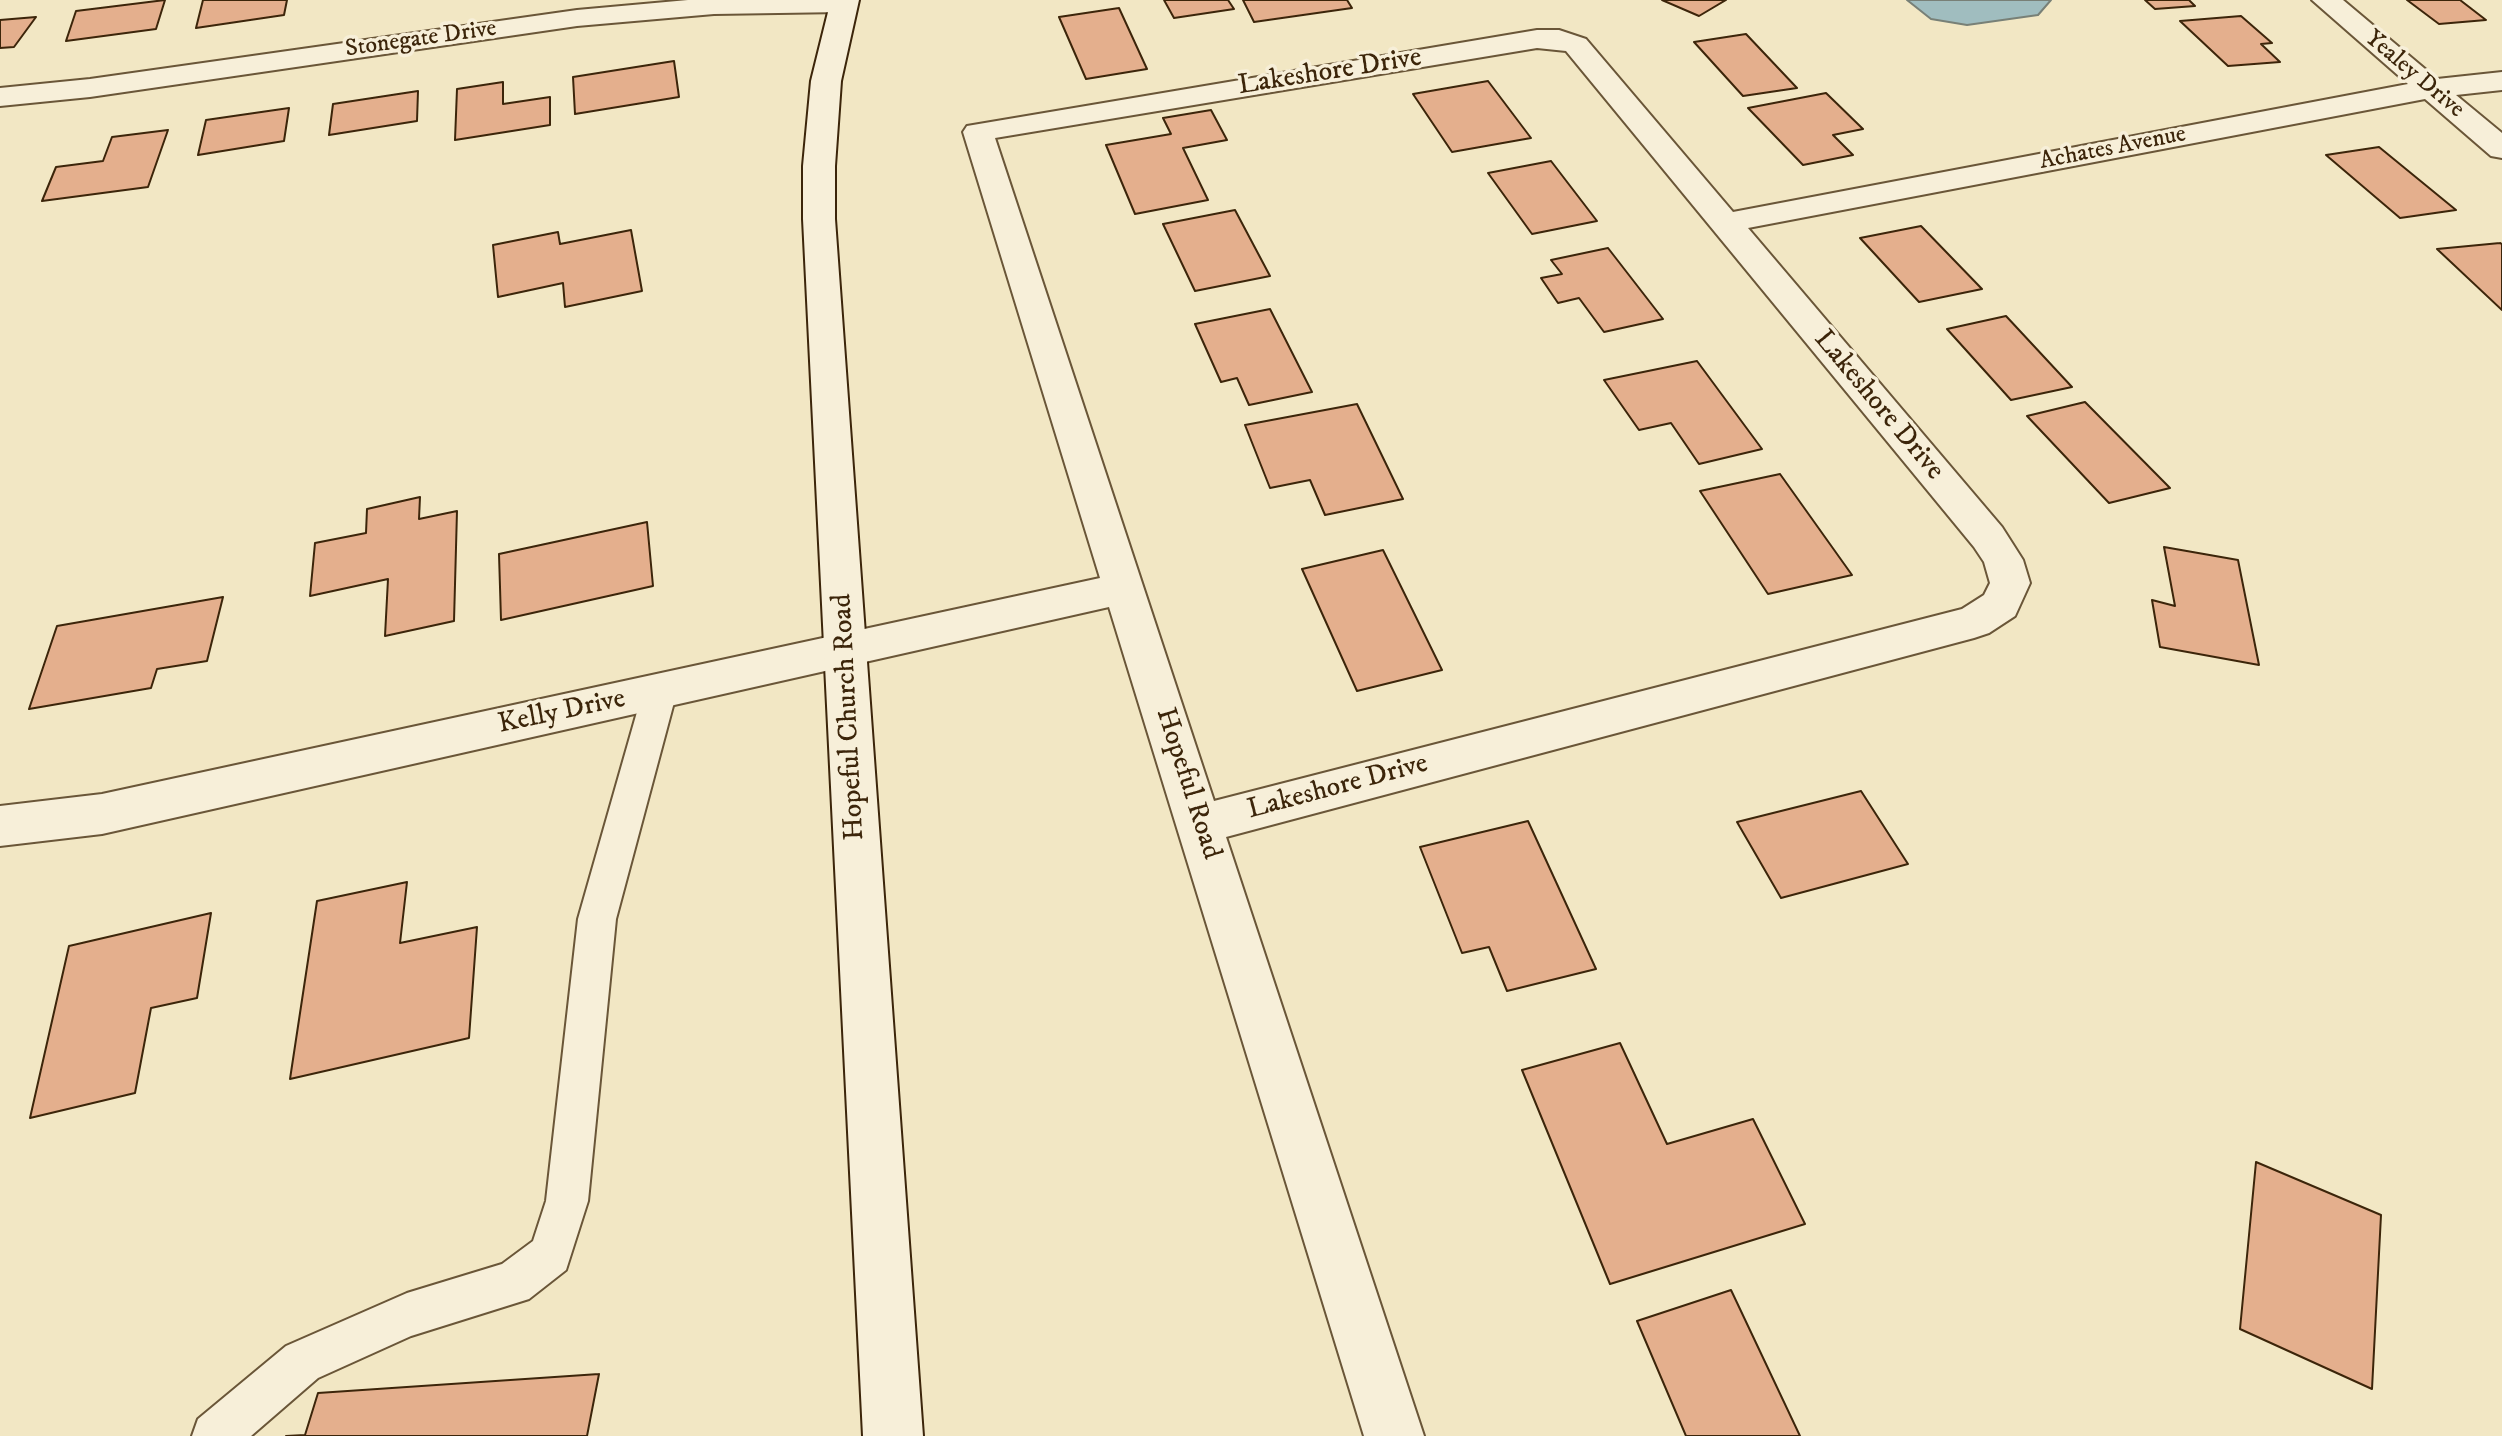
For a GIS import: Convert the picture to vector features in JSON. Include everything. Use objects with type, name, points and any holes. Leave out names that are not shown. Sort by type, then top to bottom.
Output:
[{"type":"street","name":"Yealey Drive","points":[[2326,0],[2502,149]]},
{"type":"street","name":"Stonegate Drive","points":[[0,97],[90,88],[576,9],[844,2]]},
{"type":"street","name":"Hopeful Church Road","points":[[844,2],[826,81],[819,166],[819,219],[893,1436]]},
{"type":"street","name":"Lakeshore Drive","points":[[978,132],[1537,39],[1559,39],[1576,45],[1988,537],[2003,560],[2010,583],[2000,605],[1974,622],[1201,824]]},
{"type":"street","name":"Achates Avenue","points":[[1725,223],[2429,89],[2502,81]]},
{"type":"street","name":"Hopeful Road","points":[[978,132],[1394,1436]]},
{"type":"street","name":"Kelly Drive","points":[[0,826],[102,814],[1122,589]]},
{"type":"lane","points":[[215,1436],[302,1362],[407,1315],[513,1283],[551,1255],[567,1201],[597,919],[660,691]]},
{"type":"water","points":[[1907,0],[2051,0],[2038,15],[1967,25],[1931,19]]},
{"type":"building","points":[[165,0],[156,29],[66,41],[76,11]]},
{"type":"building","points":[[203,0],[287,0],[284,15],[196,28]]},
{"type":"building","points":[[1164,0],[1228,0],[1234,9],[1174,18]]},
{"type":"building","points":[[1243,0],[1347,0],[1352,8],[1254,22]]},
{"type":"building","points":[[1662,0],[1726,0],[1699,16]]},
{"type":"building","points":[[2145,0],[2189,0],[2195,6],[2155,9]]},
{"type":"building","points":[[2407,0],[2460,0],[2486,20],[2439,24]]},
{"type":"building","points":[[1119,8],[1147,69],[1086,79],[1059,17]]},
{"type":"building","points":[[2241,16],[2272,43],[2261,44],[2280,62],[2228,66],[2180,21]]},
{"type":"building","points":[[36,17],[14,47],[0,48],[0,20]]},
{"type":"building","points":[[1746,34],[1797,88],[1743,96],[1694,42]]},
{"type":"building","points":[[674,61],[679,97],[575,114],[573,77]]},
{"type":"building","points":[[1488,81],[1531,138],[1452,152],[1413,94]]},
{"type":"building","points":[[503,82],[503,104],[550,97],[550,125],[455,140],[457,89]]},
{"type":"building","points":[[418,91],[417,121],[329,135],[333,104]]},
{"type":"building","points":[[1826,93],[1863,129],[1833,135],[1853,155],[1803,165],[1748,108]]},
{"type":"building","points":[[289,108],[284,141],[198,155],[206,120]]},
{"type":"building","points":[[1211,110],[1227,140],[1183,148],[1208,200],[1135,214],[1106,145],[1171,134],[1163,118]]},
{"type":"building","points":[[168,130],[148,187],[42,201],[56,167],[103,161],[112,137]]},
{"type":"building","points":[[2379,147],[2456,210],[2400,218],[2326,155]]},
{"type":"building","points":[[1551,161],[1597,221],[1532,234],[1488,173]]},
{"type":"building","points":[[1235,210],[1270,276],[1195,291],[1163,224]]},
{"type":"building","points":[[1921,226],[1982,289],[1919,302],[1860,238]]},
{"type":"building","points":[[631,230],[642,291],[565,307],[563,283],[498,297],[493,245],[558,232],[560,244]]},
{"type":"building","points":[[2502,244],[2502,310],[2437,249]]},
{"type":"building","points":[[1608,248],[1663,319],[1604,332],[1579,298],[1558,303],[1541,278],[1562,274],[1551,260]]},
{"type":"building","points":[[1270,309],[1312,392],[1249,405],[1237,378],[1221,382],[1195,324]]},
{"type":"building","points":[[2006,316],[2072,387],[2011,400],[1947,329]]},
{"type":"building","points":[[1697,361],[1762,449],[1699,464],[1671,423],[1639,430],[1604,380]]},
{"type":"building","points":[[2085,402],[2170,488],[2109,503],[2027,416]]},
{"type":"building","points":[[1357,404],[1403,499],[1325,515],[1310,480],[1270,488],[1245,425]]},
{"type":"building","points":[[1780,474],[1852,575],[1768,594],[1700,491]]},
{"type":"building","points":[[420,497],[419,519],[457,511],[454,621],[385,636],[388,579],[310,596],[315,543],[366,533],[367,509]]},
{"type":"building","points":[[647,522],[653,586],[501,620],[499,554]]},
{"type":"building","points":[[2164,547],[2238,560],[2259,665],[2160,647],[2152,600],[2175,606]]},
{"type":"building","points":[[1383,550],[1442,670],[1357,691],[1302,569]]},
{"type":"building","points":[[223,597],[207,661],[157,669],[151,688],[29,709],[57,626]]},
{"type":"building","points":[[1861,791],[1908,864],[1781,898],[1737,822]]},
{"type":"building","points":[[1528,821],[1596,969],[1507,991],[1489,947],[1462,953],[1420,847]]},
{"type":"building","points":[[407,882],[400,943],[477,927],[469,1038],[290,1079],[317,901]]},
{"type":"building","points":[[211,913],[197,998],[151,1008],[135,1093],[30,1118],[69,946]]},
{"type":"building","points":[[1620,1043],[1667,1144],[1753,1119],[1805,1224],[1610,1284],[1522,1070]]},
{"type":"building","points":[[2256,1162],[2381,1215],[2372,1389],[2240,1329]]},
{"type":"building","points":[[1731,1290],[1800,1436],[1686,1436],[1637,1321]]},
{"type":"building","points":[[599,1374],[587,1436],[286,1436],[305,1435],[318,1393]]}]
